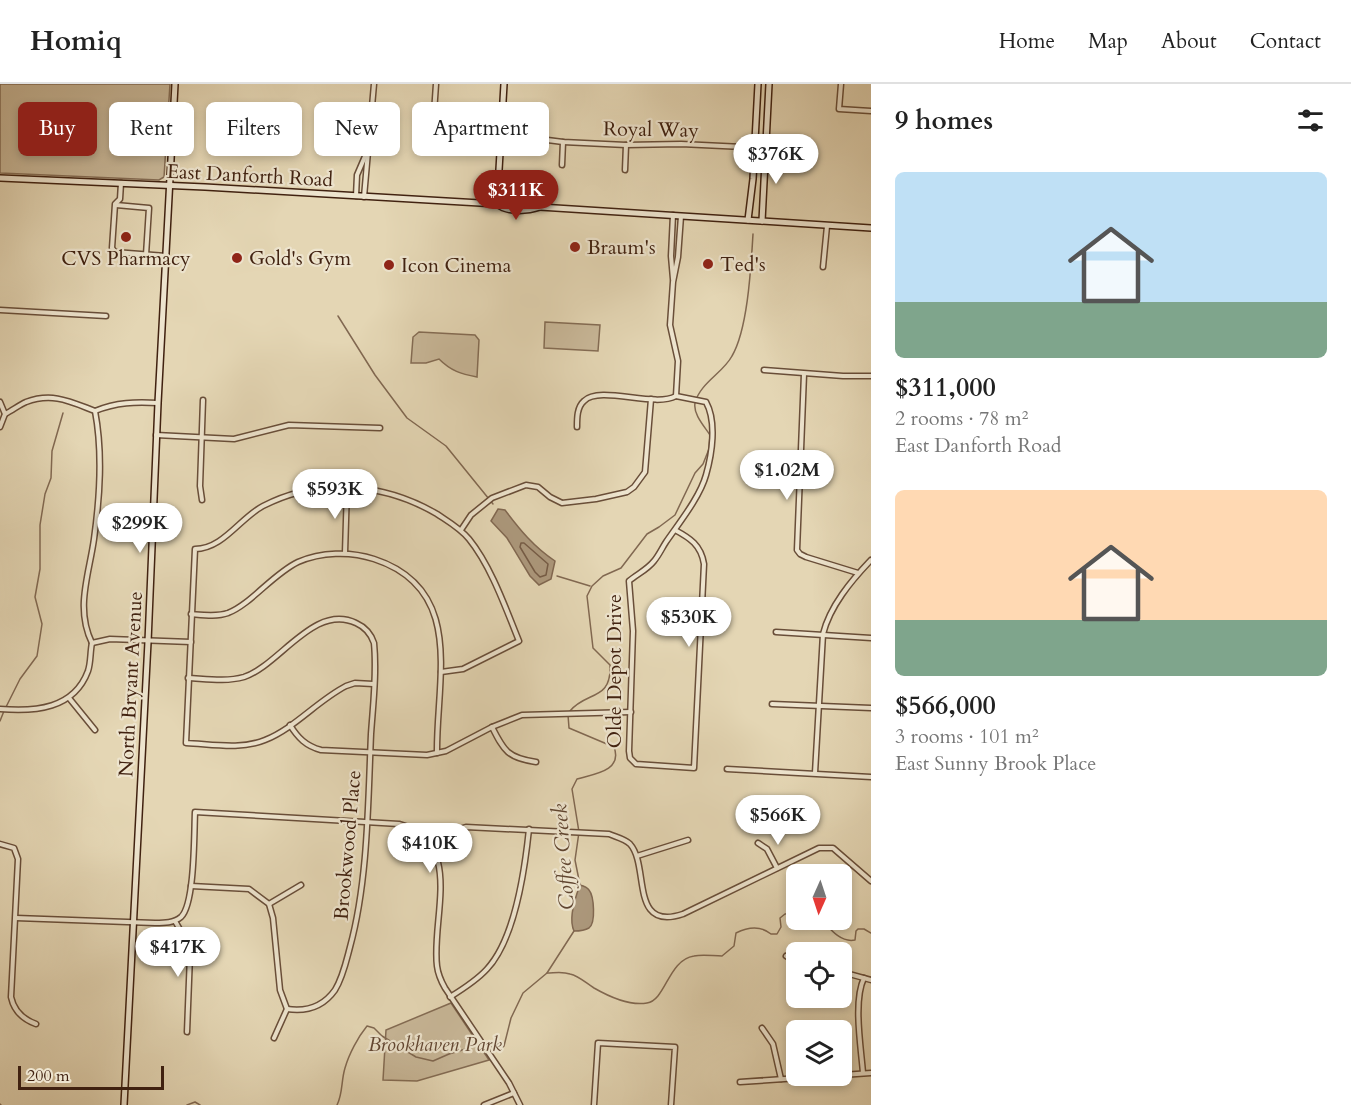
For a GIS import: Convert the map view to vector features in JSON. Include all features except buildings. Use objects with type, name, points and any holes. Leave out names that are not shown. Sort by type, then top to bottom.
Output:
[{"type":"street","name":"North Bryant Avenue","points":[[124,1105],[175,84]]},
{"type":"street","points":[[373,102],[375,84]]},
{"type":"street","points":[[435,102],[436,84]]},
{"type":"street","points":[[503,102],[504,84]]},
{"type":"street","points":[[747,220],[753,179],[758,84]]},
{"type":"street","points":[[762,220],[769,84]]},
{"type":"street","points":[[841,84],[839,109],[871,111]]},
{"type":"street","name":"Royal Way","points":[[549,140],[626,145],[766,147]]},
{"type":"street","points":[[562,165],[563,142]]},
{"type":"street","points":[[625,170],[626,145]]},
{"type":"street","points":[[356,196],[357,175],[365,156]]},
{"type":"street","points":[[364,197],[367,156]]},
{"type":"street","points":[[497,204],[500,156]]},
{"type":"street","name":"East Danforth Road","points":[[0,178],[497,204],[503,208],[512,209],[531,210],[540,207],[871,228]]},
{"type":"street","points":[[121,183],[120,199],[115,204],[112,248],[115,252],[166,256]]},
{"type":"street","points":[[115,204],[149,208],[146,255]]},
{"type":"street","points":[[673,215],[671,256],[673,282]]},
{"type":"street","points":[[577,428],[579,409],[583,401],[589,397],[604,395],[671,399],[676,396],[678,361],[670,326],[681,216]]},
{"type":"street","points":[[823,267],[827,226]]},
{"type":"street","points":[[0,310],[106,316]]},
{"type":"street","points":[[764,370],[871,376]]},
{"type":"street","points":[[804,374],[797,550],[800,554],[858,573]]},
{"type":"street","name":"Olde Depot Drive","points":[[675,530],[692,539],[698,546],[704,564],[694,768],[644,765],[632,762],[629,751],[633,631],[629,581],[649,567],[675,530],[706,477],[712,441],[710,413],[706,402],[676,396]]},
{"type":"street","points":[[0,427],[5,414],[25,403],[45,398],[68,400],[96,411],[113,404],[158,403]]},
{"type":"street","points":[[461,530],[471,515],[492,498],[526,484],[538,487],[555,500],[568,503],[615,495],[634,487],[645,472],[651,399]]},
{"type":"street","points":[[202,500],[200,486],[203,400]]},
{"type":"street","points":[[0,402],[5,414]]},
{"type":"street","points":[[0,709],[26,712],[61,703],[69,698],[87,673],[92,643],[85,625],[83,599],[94,540],[101,459],[100,431],[96,411]]},
{"type":"street","points":[[156,435],[243,438],[261,431],[289,425],[380,428]]},
{"type":"street","points":[[374,684],[355,683],[346,686],[291,725],[264,740],[244,745],[186,743],[195,549],[203,549],[216,543],[252,513],[278,499],[318,488],[376,490],[408,499],[461,530],[481,555],[519,641],[463,669],[441,672]]},
{"type":"street","points":[[345,553],[347,488]]},
{"type":"street","points":[[191,614],[225,614],[237,608],[297,563],[319,556],[345,553],[368,557],[395,567],[405,573],[422,591],[437,620],[441,646],[441,672],[436,753]]},
{"type":"street","points":[[815,773],[823,634],[829,616],[858,573],[871,560]]},
{"type":"street","name":"Brookwood Place","points":[[188,678],[224,680],[245,676],[318,624],[340,618],[358,624],[371,636],[375,651],[374,684],[358,918],[342,977],[334,992],[319,1006],[306,1010],[287,1009]]},
{"type":"street","points":[[776,632],[871,638]]},
{"type":"street","points":[[92,643],[110,639],[191,642]]},
{"type":"street","points":[[69,698],[95,730]]},
{"type":"street","points":[[772,704],[871,708]]},
{"type":"street","points":[[291,725],[297,736],[311,747],[330,751],[414,755],[446,750],[522,715],[632,712]]},
{"type":"street","points":[[492,727],[507,753],[521,760],[536,762]]},
{"type":"street","points":[[727,769],[871,777]]},
{"type":"street","points":[[16,918],[133,923],[175,921],[186,911],[191,886],[195,812],[399,824],[411,827],[432,844],[441,869],[437,969],[450,997],[520,1105]]},
{"type":"street","points":[[432,844],[447,833],[466,827],[609,834],[628,842],[637,856],[646,903],[653,911],[667,917],[683,914],[819,848],[833,848],[871,881]]},
{"type":"street","points":[[450,997],[489,968],[504,940],[522,882],[529,829]]},
{"type":"street","points":[[637,856],[688,840]]},
{"type":"street","points":[[758,843],[767,849],[777,868]]},
{"type":"street","points":[[0,844],[14,848],[18,860],[11,997],[13,1007],[19,1014],[36,1024]]},
{"type":"street","points":[[269,904],[301,885]]},
{"type":"street","points":[[191,886],[249,889],[269,904],[273,918],[280,990],[287,1009],[274,1038]]},
{"type":"street","points":[[175,921],[188,942],[190,955],[187,1032]]},
{"type":"street","points":[[852,975],[871,980]]},
{"type":"street","points":[[863,1073],[857,1007],[864,978]]},
{"type":"street","points":[[762,1028],[773,1044],[781,1078]]},
{"type":"street","points":[[594,1105],[598,1043],[675,1047],[672,1105]]},
{"type":"street","points":[[852,1074],[871,1073]]},
{"type":"street","points":[[740,1082],[786,1078]]},
{"type":"street","points":[[484,1105],[514,1093]]},
{"type":"green space","points":[[0,84],[170,84],[169,102],[109,102],[109,156],[165,156],[164,177],[159,180],[0,173]]},
{"type":"green space","points":[[545,322],[600,325],[598,351],[544,348]]},
{"type":"green space","points":[[419,332],[475,335],[479,340],[477,377],[456,371],[439,359],[426,363],[411,363],[413,337]]},
{"type":"green space","name":"Brookhaven Park","points":[[451,1003],[489,1060],[417,1081],[383,1080],[386,1030]]},
{"type":"water","points":[[498,509],[505,510],[528,538],[555,561],[551,579],[539,585],[530,576],[507,538],[491,521]]},
{"type":"water","points":[[580,885],[591,893],[593,921],[589,928],[574,931],[572,914]]},
{"type":"waterway","name":"Coffee Creek","points":[[570,711],[583,700],[602,690],[607,685],[610,676],[610,665],[593,648],[587,596],[592,586],[603,576],[621,568],[647,534],[675,515],[709,449],[710,435],[697,416],[695,403],[702,390],[732,356],[742,330],[748,297],[753,234]]},
{"type":"waterway","points":[[338,316],[375,375],[407,418],[446,446],[493,504]]},
{"type":"waterway","points":[[6,707],[20,679],[37,656],[42,624],[35,597],[40,569],[40,525],[45,494],[51,478],[52,451],[63,413]]},
{"type":"waterway","points":[[557,576],[590,586]]},
{"type":"waterway","points":[[0,721],[4,711]]},
{"type":"waterway","name":"Coffee Creek","points":[[568,715],[569,728],[614,747],[616,755],[611,766],[599,773],[577,779],[572,789],[579,832],[575,860],[580,885]]},
{"type":"waterway","points":[[547,973],[573,975],[612,997],[626,1002],[647,1003],[659,995],[678,965],[685,959],[697,955],[722,956],[734,946],[736,933],[745,929],[758,928],[771,934],[777,934],[781,927],[780,918],[786,914]]},
{"type":"waterway","points":[[832,930],[850,940],[855,940],[858,929],[871,933]]},
{"type":"waterway","name":"Coffee Creek","points":[[337,1105],[347,1063],[354,1046],[367,1026],[374,1028],[382,1036],[416,1057],[433,1061],[479,1045],[502,1048],[511,1018],[523,993],[547,973],[574,931]]},
{"type":"waterway","name":"Coffee Creek","points":[[187,1105],[195,1102],[200,1105]]},
{"type":"place","name":"CVS Pharmacy","points":[[126,237]]},
{"type":"place","name":"Braum's","points":[[575,247]]},
{"type":"place","name":"Gold's Gym","points":[[237,258]]},
{"type":"place","name":"Ted's","points":[[708,264]]},
{"type":"place","name":"Icon Cinema","points":[[389,265]]}]
